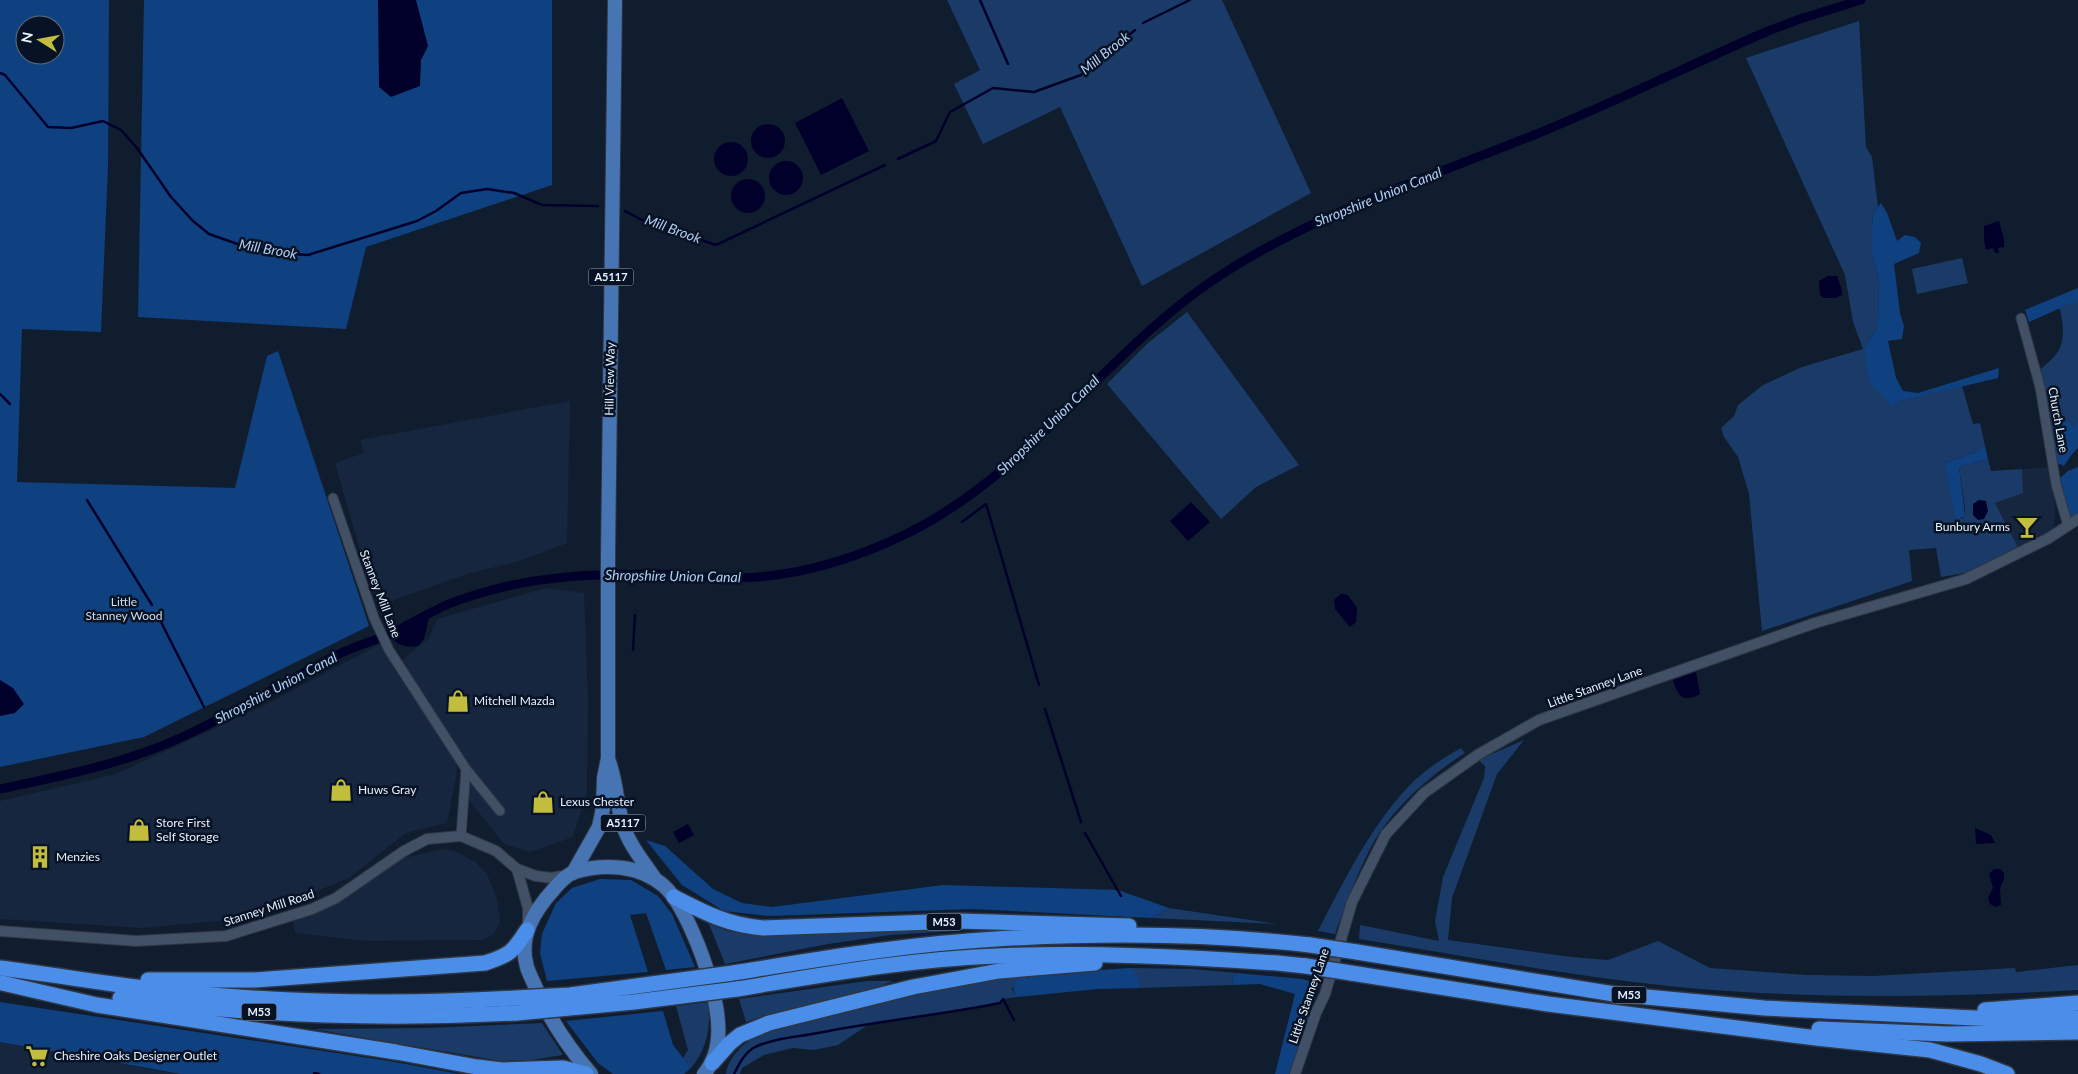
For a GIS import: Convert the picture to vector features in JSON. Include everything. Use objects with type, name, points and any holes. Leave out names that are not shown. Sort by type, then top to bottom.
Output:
[{"type":"highway","name":"M53","points":[[674,897],[726,922],[763,928],[959,921],[1153,928],[1220,937],[1310,945],[1614,994],[1764,1008],[2018,1020],[2078,1018]]},
{"type":"highway","points":[[87,979],[256,980],[485,963],[507,956],[527,929]]},
{"type":"highway","name":"M53","points":[[1,978],[87,979],[167,991],[276,1000],[458,1001],[517,1006],[570,994],[733,973],[866,952],[994,939],[1089,935],[1220,937]]},
{"type":"highway","name":"M53","points":[[1,978],[163,1004],[276,1014],[383,1017],[517,1006],[634,1002],[737,989],[868,968],[994,956],[1100,954],[1189,957],[1306,966],[1548,1004],[1696,1023],[1947,1034],[2078,1032]]},
{"type":"highway","name":"M53","points":[[710,1069],[730,1043],[740,1035],[769,1023],[913,987],[999,971],[1100,962],[1189,957]]},
{"type":"highway","points":[[1,978],[97,1005],[396,1052],[477,1067],[502,1070],[563,1068],[586,1074]]},
{"type":"highway","points":[[1904,1015],[2078,1003]]},
{"type":"highway","points":[[1696,1023],[1930,1050],[1981,1064],[2008,1074]]},
{"type":"main road","name":"Hill View Way","points":[[571,874],[599,827],[603,808],[604,778],[608,758],[608,555],[615,0]]},
{"type":"main road","name":"Hill View Way","points":[[608,758],[615,778],[624,827],[634,848],[656,880]]},
{"type":"main road","points":[[590,1074],[569,1049],[553,1025],[527,966],[525,947],[527,929],[542,902],[558,884],[571,874],[604,867],[625,868],[645,873],[656,880],[674,897],[707,966],[716,999],[719,1042],[710,1069]]},
{"type":"street","name":"Church Lane","points":[[2021,318],[2040,387],[2056,484],[2068,526]]},
{"type":"street","name":"Stanney Mill Lane","points":[[333,498],[374,618],[389,650],[466,769],[500,811]]},
{"type":"street","name":"Little Stanney Lane","points":[[1295,1074],[1316,1012],[1325,994],[1352,902],[1386,834],[1424,793],[1486,749],[1539,720],[1724,654],[1815,623],[1966,579],[2048,538],[2078,519]]},
{"type":"street","points":[[462,836],[466,769]]},
{"type":"street","name":"Stanney Mill Road","points":[[0,931],[136,941],[226,936],[267,924],[336,898],[404,851],[427,839],[462,836],[496,851],[517,869],[536,876],[551,878],[571,874]]},
{"type":"street","points":[[517,869],[528,908],[527,929]]},
{"type":"shaded area","points":[[378,0],[416,0],[428,46],[421,60],[420,86],[391,97],[379,87]]},
{"type":"shaded area","points":[[947,0],[1222,0],[1311,193],[1142,286],[1060,107],[983,144],[954,84],[980,70]]},
{"type":"shaded area","points":[[1859,21],[1866,147],[1872,157],[1878,207],[1873,213],[1872,254],[1879,280],[1878,325],[1864,350],[1897,402],[1962,386],[1973,424],[1980,423],[1985,446],[1976,452],[1945,463],[1961,519],[1965,516],[1965,509],[1959,467],[1988,459],[1991,471],[2022,469],[2023,493],[1995,503],[2020,551],[1971,572],[1941,577],[1936,548],[1909,550],[1912,581],[1762,631],[1749,494],[1738,457],[1724,437],[1721,428],[1734,416],[1738,405],[1763,385],[1802,367],[1863,349],[1853,322],[1845,275],[1746,58]]},
{"type":"shaded area","points":[[842,98],[869,151],[821,175],[795,123]]},
{"type":"shaded area","points":[[768,124],[780,129],[785,141],[780,153],[768,158],[756,153],[751,141],[756,129]]},
{"type":"shaded area","points":[[731,142],[743,147],[748,159],[743,171],[731,176],[719,171],[714,159],[719,147]]},
{"type":"shaded area","points":[[786,161],[798,166],[803,178],[798,190],[786,195],[774,190],[769,178],[774,166]]},
{"type":"shaded area","points":[[748,179],[760,184],[765,196],[760,208],[748,213],[736,208],[731,196],[736,184]]},
{"type":"shaded area","points":[[1999,221],[2004,239],[2004,247],[1998,248],[1999,253],[1995,253],[1993,248],[1986,250],[1984,226]]},
{"type":"shaded area","points":[[1962,258],[1968,283],[1917,294],[1912,269]]},
{"type":"shaded area","points":[[1828,276],[1837,276],[1842,295],[1836,298],[1824,298],[1820,295],[1819,281]]},
{"type":"shaded area","points":[[2078,290],[2078,420],[2074,428],[2068,420],[2051,425],[2040,370],[2055,355],[2062,340],[2063,326],[2058,299]]},
{"type":"shaded area","points":[[1187,312],[1299,465],[1256,487],[1221,519],[1107,384],[1148,343]]},
{"type":"shaded area","points":[[570,401],[567,543],[520,561],[467,574],[383,604],[371,588],[335,463],[364,453],[360,440]]},
{"type":"shaded area","points":[[2052,467],[2055,512],[2054,528],[2020,551],[1995,503],[2022,493],[2022,469]]},
{"type":"shaded area","points":[[1979,500],[1986,501],[1988,511],[1984,519],[1978,520],[1973,515],[1973,504]]},
{"type":"shaded area","points":[[1191,502],[1210,522],[1188,541],[1170,521]]},
{"type":"shaded area","points":[[546,588],[584,593],[588,700],[587,792],[573,837],[530,852],[504,844],[469,800],[469,763],[402,660],[429,638],[437,619]]},
{"type":"shaded area","points":[[1341,594],[1348,595],[1357,608],[1356,622],[1350,627],[1335,609],[1334,600]]},
{"type":"shaded area","points":[[430,613],[424,639],[418,646],[409,647],[401,645],[389,634]]},
{"type":"shaded area","points":[[380,644],[456,759],[457,772],[447,823],[406,833],[349,878],[251,918],[142,928],[0,919],[0,801],[116,774],[261,707]]},
{"type":"shaded area","points":[[1696,672],[1700,694],[1689,698],[1682,697],[1677,691],[1673,680]]},
{"type":"shaded area","points":[[0,680],[13,688],[24,704],[15,713],[0,716]]},
{"type":"shaded area","points":[[1524,740],[1497,774],[1452,898],[1448,940],[1571,957],[1608,960],[1658,941],[1710,968],[1807,975],[1873,976],[2015,968],[2016,972],[2078,965],[2078,990],[1983,994],[1841,996],[1700,989],[1571,974],[1359,939],[1360,925],[1439,941],[1435,921],[1443,877],[1484,778],[1485,766],[1478,760]]},
{"type":"shaded area","points":[[1461,748],[1465,753],[1425,782],[1390,818],[1381,831],[1361,866],[1335,934],[1318,931],[1359,855],[1395,802],[1420,775],[1440,760]]},
{"type":"shaded area","points":[[688,824],[694,835],[679,843],[673,832]]},
{"type":"shaded area","points":[[1975,828],[1991,835],[1995,843],[1976,844]]},
{"type":"shaded area","points":[[443,849],[457,852],[475,862],[487,874],[497,899],[500,921],[494,934],[483,940],[366,941],[295,933],[293,921],[323,909],[358,889],[404,858]]},
{"type":"shaded area","points":[[1994,869],[2000,869],[2004,873],[2004,879],[2000,888],[2001,905],[1996,907],[1990,904],[1988,898],[1993,888],[1989,874]]},
{"type":"shaded area","points":[[1169,908],[1277,924],[1152,918]]},
{"type":"shaded area","points":[[709,924],[728,931],[749,934],[952,927],[953,931],[890,935],[828,944],[725,964]]},
{"type":"shaded area","points":[[1130,968],[1192,969],[1237,973],[1233,978],[1232,985],[1139,988],[1140,985]]},
{"type":"shaded area","points":[[1020,975],[1012,989],[1017,997],[1003,999],[1000,1003],[869,1024],[838,1045],[814,1050],[793,1048],[764,1055],[742,1068],[740,1074],[726,1074],[730,1061],[734,1056],[759,1033],[913,993]]},
{"type":"shaded area","points":[[867,981],[893,981],[875,988],[746,1022],[739,999]]},
{"type":"shaded area","points":[[709,1002],[707,1037],[701,1053],[691,1068],[683,1058],[688,1050],[676,1006]]},
{"type":"shaded area","points":[[542,1023],[563,1055],[531,1060],[501,1061],[313,1029],[427,1028]]},
{"type":"shaded area","name":"Cheshire Oaks Designer Outlet","points":[[0,1042],[148,1069],[181,1074],[0,1074]]},
{"type":"green space","name":"Little Stanney Wood","points":[[0,0],[109,0],[108,166],[101,332],[22,329],[17,482],[235,488],[267,356],[278,351],[369,626],[144,737],[0,767]]},
{"type":"green space","points":[[144,0],[552,0],[552,185],[366,247],[346,329],[138,317]]},
{"type":"green space","points":[[1881,203],[1887,213],[1897,241],[1905,235],[1915,237],[1921,243],[1919,253],[1894,264],[1900,313],[1904,326],[1902,339],[1888,341],[1896,378],[1903,391],[1918,393],[1999,368],[1998,378],[1897,402],[1893,407],[1870,383],[1864,350],[1878,325],[1879,280],[1872,254],[1872,228],[1873,213]]},
{"type":"green space","points":[[2078,288],[2078,300],[2029,322],[2025,310]]},
{"type":"green space","points":[[2068,420],[2074,428],[2078,420],[2078,448],[2064,466],[2057,463],[2051,425]]},
{"type":"green space","points":[[1985,446],[1988,459],[1959,467],[1965,516],[1956,520],[1945,463],[1976,452]]},
{"type":"green space","points":[[2078,467],[2078,514],[2070,521],[2060,478],[2068,471]]},
{"type":"green space","points":[[646,840],[665,846],[713,889],[742,903],[772,907],[943,885],[1118,890],[1169,908],[1152,918],[971,909],[768,916],[724,911],[682,885]]},
{"type":"green space","points":[[600,879],[631,880],[658,896],[672,914],[695,967],[666,970],[646,913],[630,915],[648,972],[547,981],[540,953],[542,934],[556,903],[572,888]]},
{"type":"green space","points":[[1130,968],[1137,974],[1139,988],[1098,989],[1017,997],[1013,988],[1020,975]]},
{"type":"green space","points":[[1237,973],[1302,979],[1320,984],[1289,1074],[1275,1074],[1295,994],[1260,984],[1232,985],[1233,978]]},
{"type":"green space","points":[[0,1002],[395,1062],[459,1074],[181,1074],[0,1042]]},
{"type":"green space","points":[[663,1011],[673,1045],[691,1068],[684,1074],[613,1074],[598,1063],[566,1021]]},
{"type":"waterway","points":[[980,0],[1008,64]]},
{"type":"waterway","name":"Mill Brook","points":[[1143,23],[1190,0]]},
{"type":"waterway","name":"Shropshire Union Canal","points":[[0,789],[114,762],[180,738],[220,719],[337,655],[392,633],[463,598],[533,581],[595,575],[658,574],[727,578],[759,577],[825,565],[867,551],[908,533],[953,507],[994,476],[1033,442],[1145,334],[1185,301],[1227,271],[1263,250],[1300,230],[1377,196],[1564,123],[1768,31],[1861,0]]},
{"type":"waterway","name":"Mill Brook","points":[[898,159],[936,141],[950,112],[993,88],[1034,92],[1081,75],[1135,30]]},
{"type":"waterway","name":"Mill Brook","points":[[0,73],[5,75],[48,127],[71,128],[103,121],[121,130],[137,148],[171,197],[193,221],[209,234],[246,247],[308,255],[417,221],[436,211],[461,193],[487,189],[514,193],[542,205],[598,206]]},
{"type":"waterway","name":"Mill Brook","points":[[625,211],[640,219],[716,245],[885,165]]},
{"type":"waterway","points":[[0,394],[10,404]]},
{"type":"waterway","points":[[87,500],[152,605]]},
{"type":"waterway","points":[[962,522],[986,504],[1039,685]]},
{"type":"waterway","points":[[633,650],[635,615]]},
{"type":"waterway","points":[[158,616],[204,707]]},
{"type":"waterway","points":[[1045,709],[1081,822]]},
{"type":"waterway","points":[[1085,833],[1121,896]]},
{"type":"waterway","points":[[734,1074],[751,1049],[778,1040],[1000,1003],[1003,999],[1014,1020]]},
{"type":"waterway","points":[[314,1073],[319,1074]]},
{"type":"place","name":"Bunbury Arms","points":[[2027,527]]},
{"type":"place","name":"Mitchell Mazda","points":[[458,701]]},
{"type":"place","name":"Huws Gray","points":[[341,790]]},
{"type":"place","name":"Lexus Chester","points":[[543,802]]},
{"type":"place","name":"Store First Self Storage","points":[[139,830]]},
{"type":"place","name":"Menzies","points":[[40,857]]},
{"type":"place","name":"Cheshire Oaks Designer Outlet","points":[[37,1056]]}]
